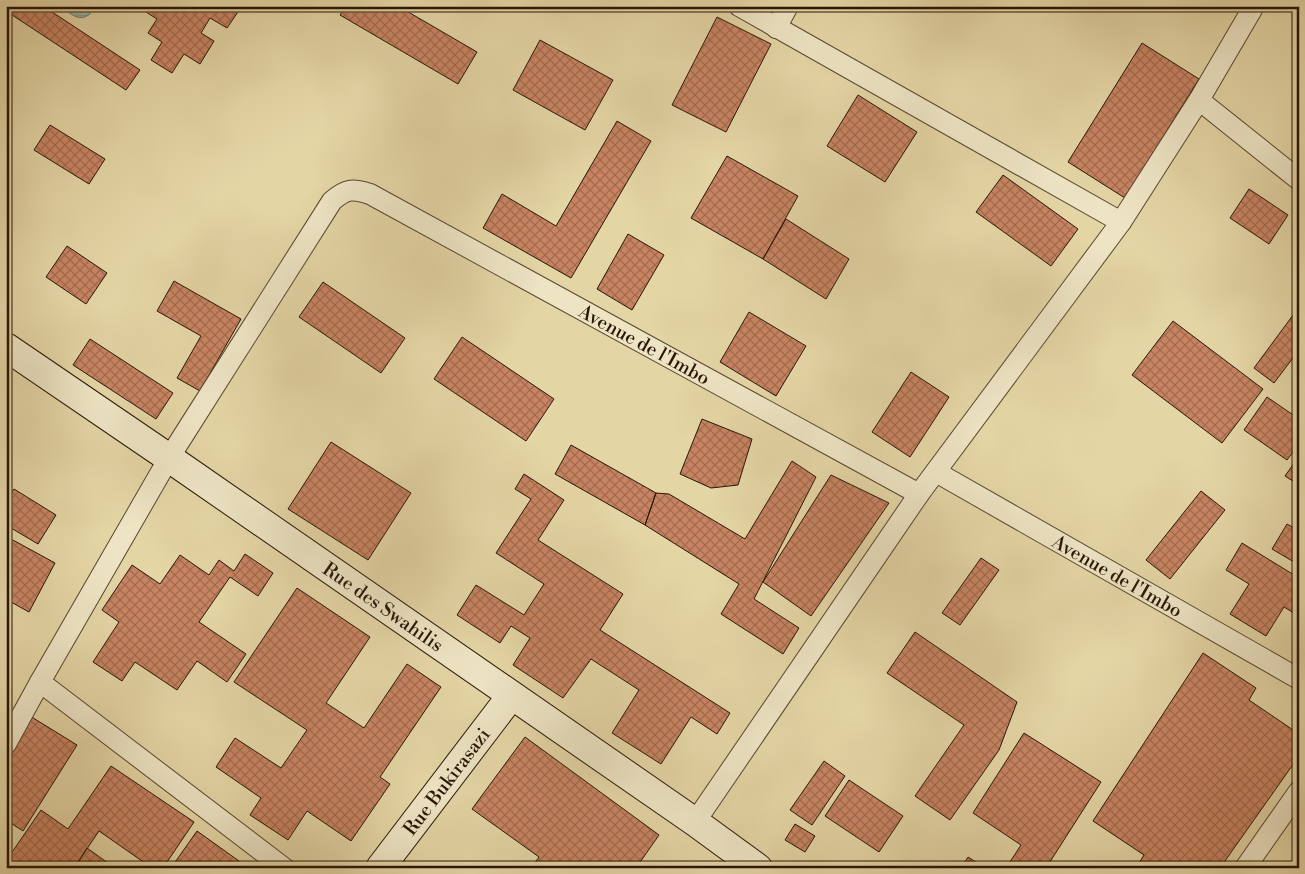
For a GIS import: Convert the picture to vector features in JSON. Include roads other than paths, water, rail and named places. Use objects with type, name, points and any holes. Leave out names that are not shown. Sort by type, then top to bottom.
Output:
[{"type":"street","points":[[739,6],[1121,222]]},
{"type":"street","points":[[776,28],[788,6]]},
{"type":"street","points":[[695,822],[919,494],[1121,222],[1200,100],[1254,6]]},
{"type":"street","points":[[1200,100],[1299,180]]},
{"type":"street","name":"Avenue de l'Imbo","points":[[170,458],[332,201],[343,192],[356,190],[370,194],[919,494]]},
{"type":"street","name":"Rue des Swahilis","points":[[6,347],[170,458],[695,822],[758,868]]},
{"type":"street","points":[[6,744],[170,458]]},
{"type":"street","name":"Avenue de l'Imbo","points":[[936,472],[1299,679]]},
{"type":"street","points":[[40,682],[284,868]]},
{"type":"street","name":"Rue Bukirasazi","points":[[380,868],[511,696]]},
{"type":"street","points":[[1245,868],[1299,791]]},
{"type":"water","points":[[60,6],[90,6],[90,14],[82,18],[78,17]]}]
